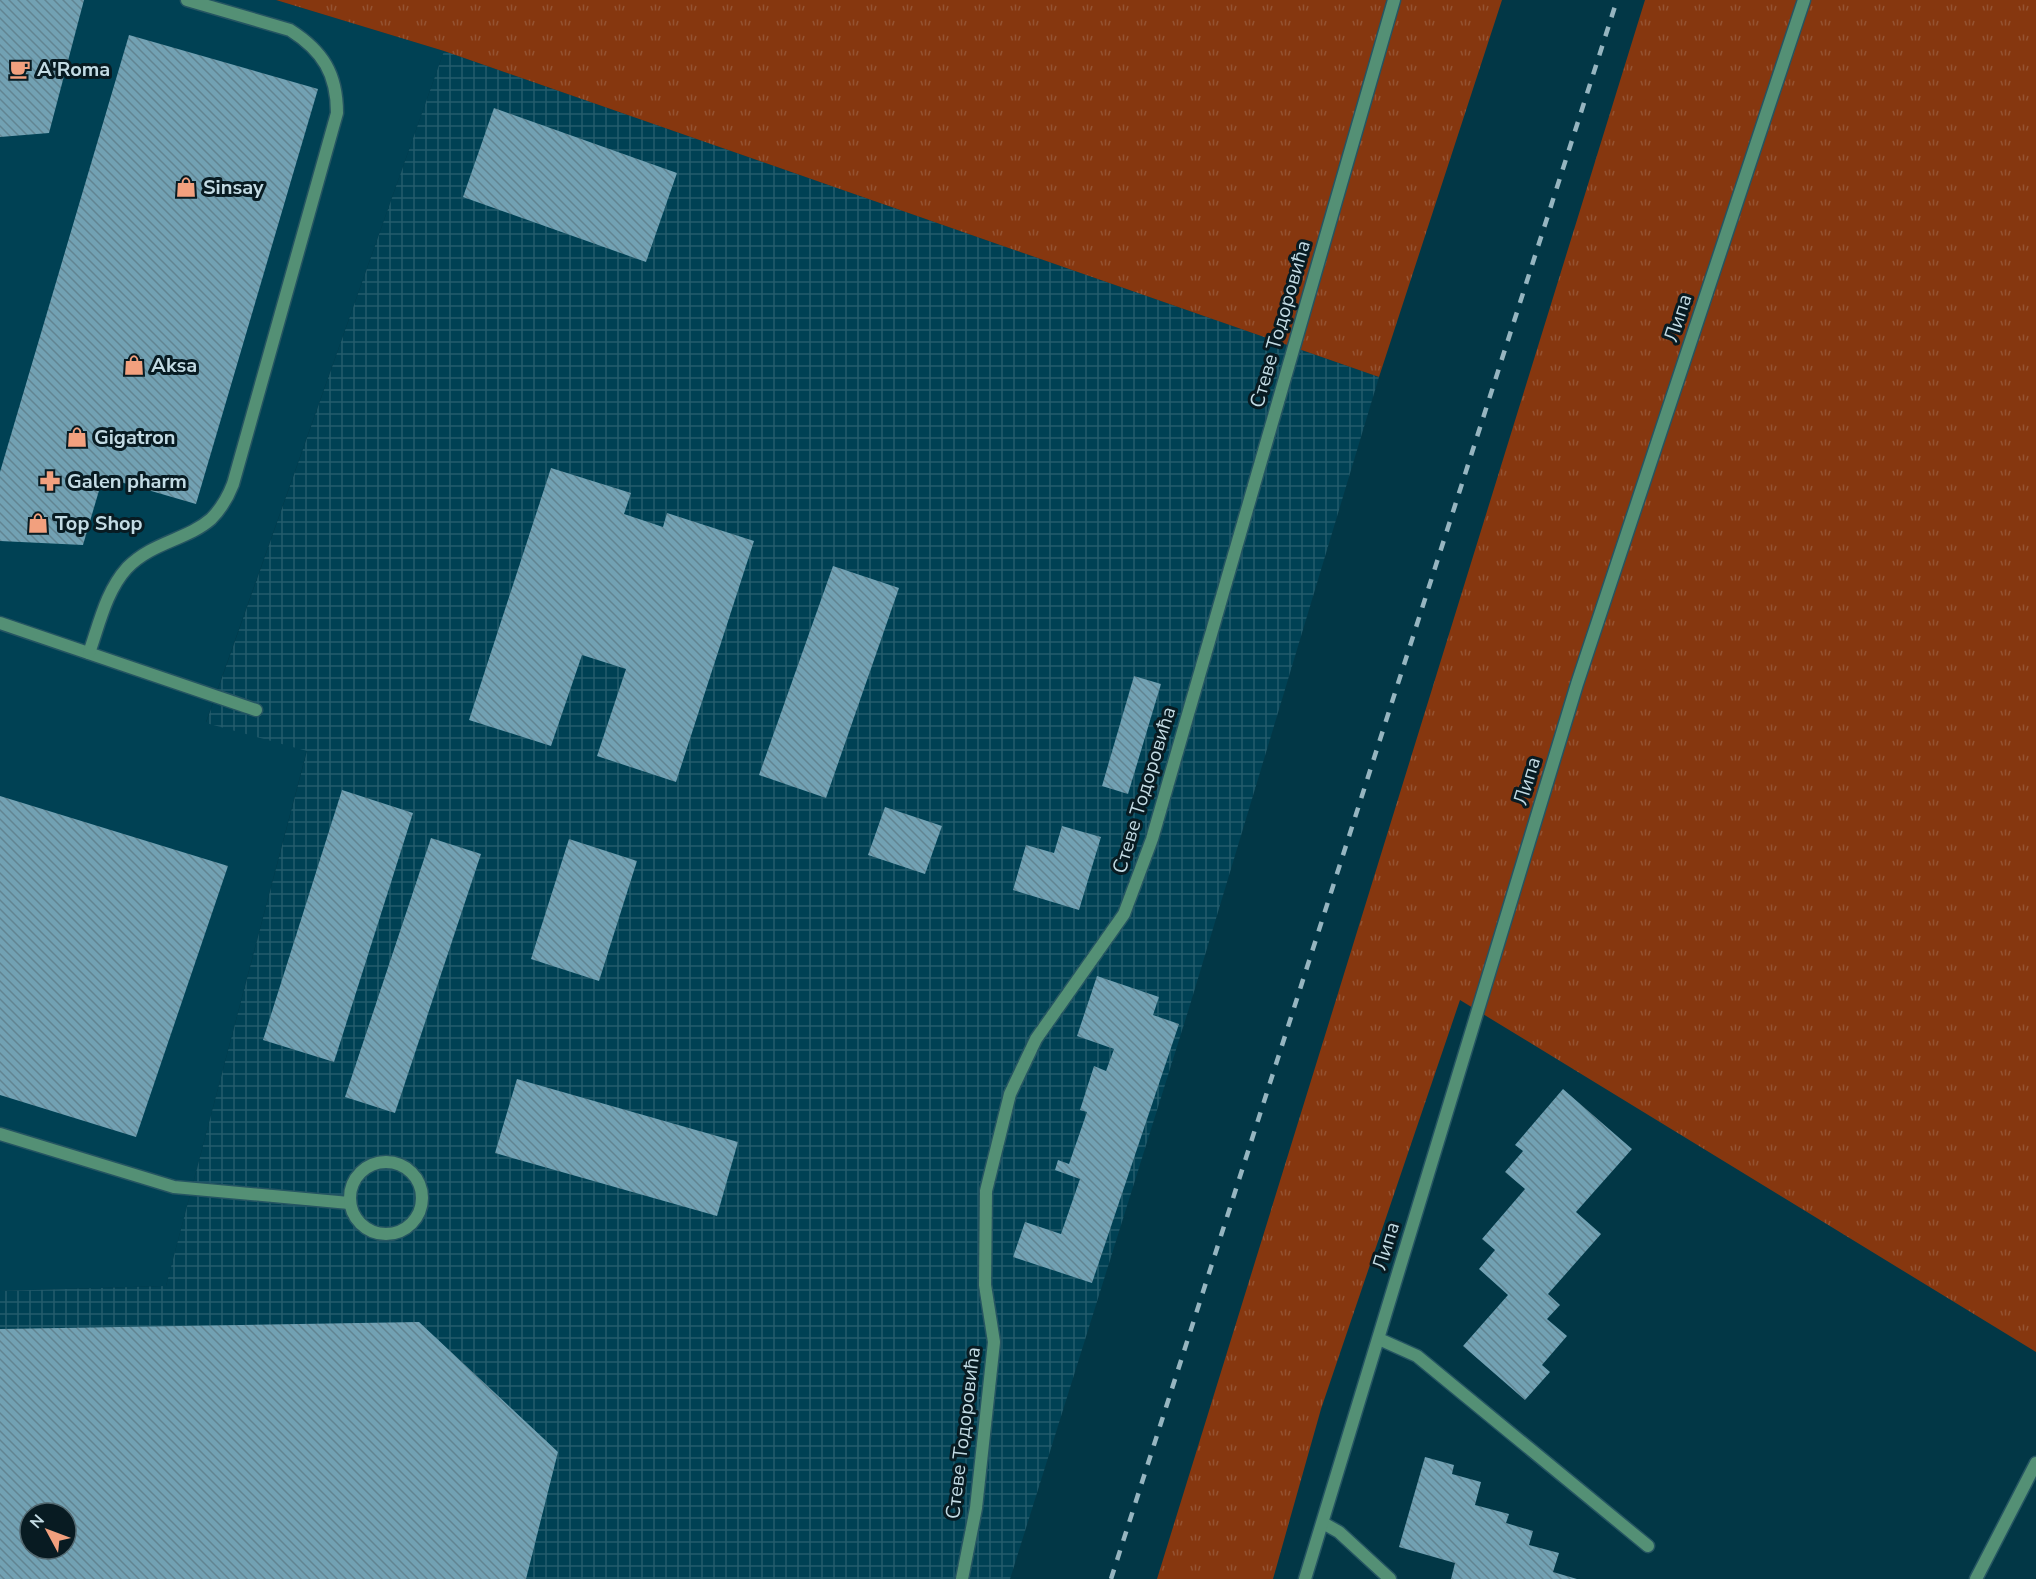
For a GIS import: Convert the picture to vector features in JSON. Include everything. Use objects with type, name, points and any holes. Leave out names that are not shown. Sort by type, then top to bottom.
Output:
[{"type":"street","points":[[89,653],[114,586],[125,570],[149,550],[200,527],[211,519],[228,497],[337,113],[337,96],[333,79],[316,50],[304,39],[290,30],[187,0]]},
{"type":"street","name":"Стеве Тодоровића","points":[[962,1579],[976,1508],[994,1342],[985,1285],[986,1191],[1010,1094],[1036,1039],[1124,914],[1152,839],[1394,0]]},
{"type":"street","name":"Липа","points":[[1305,1579],[1576,684],[1804,0]]},
{"type":"street","points":[[0,623],[256,710]]},
{"type":"street","points":[[0,1134],[174,1187],[350,1203]]},
{"type":"street","points":[[375,1163],[396,1163],[406,1167],[414,1174],[422,1193],[422,1203],[413,1222],[396,1233],[385,1234],[366,1228],[352,1213],[350,1203],[350,1192],[358,1174],[375,1163]]},
{"type":"street","points":[[1379,1339],[1417,1356],[1648,1546]]},
{"type":"street","points":[[1976,1579],[2036,1464]]},
{"type":"street","points":[[1323,1523],[1339,1532],[1389,1579]]},
{"type":"shaded area","points":[[0,0],[276,0],[444,51],[206,722],[307,750],[166,1286],[0,1291]]},
{"type":"shaded area","points":[[444,51],[1379,377],[1190,1005],[1010,1579],[0,1579],[0,1291],[166,1286],[307,751],[206,723]]},
{"type":"green space","points":[[276,0],[1502,0],[1379,377],[444,51]]},
{"type":"green space","points":[[1645,0],[2036,0],[2036,1352],[1460,1000],[1321,1409],[1273,1579],[1157,1579]]},
{"type":"building","points":[[0,0],[84,0],[49,133],[0,137]]},
{"type":"building","points":[[129,35],[318,89],[196,504],[103,477],[83,545],[0,541],[0,472]]},
{"type":"building","points":[[494,108],[677,173],[646,262],[463,197]]},
{"type":"building","points":[[551,468],[631,493],[624,514],[663,527],[667,513],[754,541],[676,782],[597,756],[626,669],[582,655],[551,746],[469,720]]},
{"type":"building","points":[[833,566],[899,588],[826,798],[759,775]]},
{"type":"building","points":[[1134,676],[1161,684],[1128,794],[1102,786]]},
{"type":"building","points":[[342,790],[413,813],[334,1062],[263,1040]]},
{"type":"building","points":[[0,796],[228,866],[136,1137],[0,1095]]},
{"type":"building","points":[[885,807],[942,826],[925,874],[868,855]]},
{"type":"building","points":[[1062,826],[1101,837],[1079,910],[1013,890],[1026,845],[1054,853]]},
{"type":"building","points":[[431,838],[481,854],[395,1113],[345,1097]]},
{"type":"building","points":[[569,839],[637,861],[599,981],[531,959]]},
{"type":"building","points":[[1097,976],[1159,997],[1153,1015],[1179,1024],[1092,1283],[1013,1257],[1025,1222],[1061,1234],[1080,1179],[1055,1170],[1058,1160],[1069,1164],[1087,1112],[1080,1110],[1094,1066],[1106,1071],[1114,1049],[1077,1036]]},
{"type":"building","points":[[517,1079],[738,1142],[717,1216],[495,1153]]},
{"type":"building","points":[[1563,1089],[1632,1149],[1576,1212],[1601,1234],[1548,1294],[1560,1305],[1547,1319],[1567,1336],[1542,1365],[1550,1372],[1525,1400],[1463,1346],[1508,1295],[1479,1269],[1495,1250],[1482,1239],[1525,1189],[1505,1172],[1523,1151],[1515,1145]]},
{"type":"building","points":[[419,1322],[558,1452],[526,1579],[0,1579],[0,1329]]},
{"type":"building","points":[[1425,1457],[1454,1465],[1452,1474],[1481,1482],[1475,1505],[1509,1514],[1506,1523],[1533,1531],[1529,1545],[1559,1553],[1553,1572],[1577,1579],[1451,1579],[1455,1563],[1399,1547]]},
{"type":"railway","points":[[1111,1579],[1617,0]]},
{"type":"place","name":"A'Roma","points":[[20,69]]},
{"type":"place","name":"Sinsay","points":[[186,187]]},
{"type":"place","name":"Aksa","points":[[134,365]]},
{"type":"place","name":"Gigatron","points":[[77,437]]},
{"type":"place","name":"Galen pharm","points":[[50,481]]},
{"type":"place","name":"Top Shop","points":[[38,523]]}]
